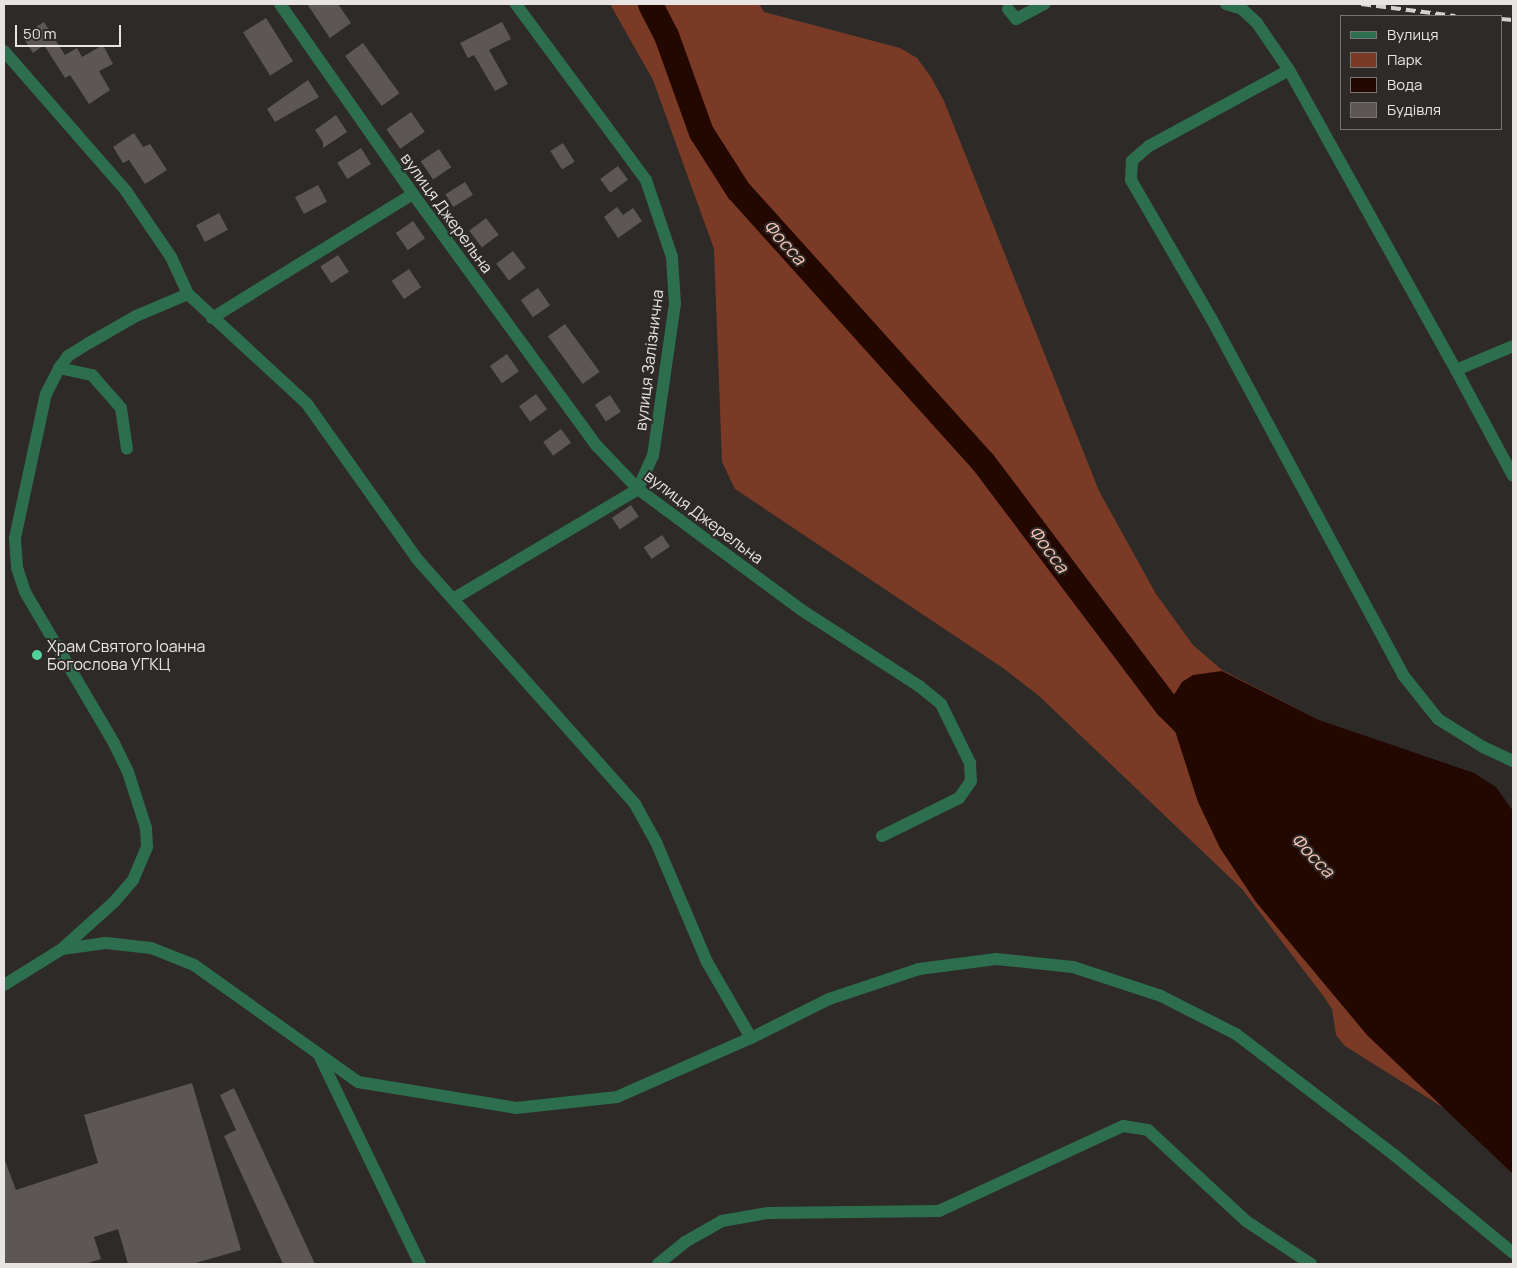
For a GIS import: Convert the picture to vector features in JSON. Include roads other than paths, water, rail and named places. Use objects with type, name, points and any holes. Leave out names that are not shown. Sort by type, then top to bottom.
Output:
[{"type":"street","name":"вулиця Джерельна","points":[[280,4],[413,194],[588,435],[638,489],[800,609],[919,686],[941,704],[970,763],[971,781],[959,798],[882,836]]},
{"type":"street","name":"вулиця Залізнична","points":[[516,4],[639,169],[672,257],[675,304],[653,456],[638,489]]},
{"type":"street","points":[[1008,8],[1016,19],[1044,4]]},
{"type":"street","points":[[1226,4],[1242,9],[1257,23],[1289,70],[1513,476]]},
{"type":"street","points":[[4,51],[126,191],[171,257],[188,294],[212,318],[292,388],[319,417],[404,543],[635,804],[656,842],[707,962],[751,1038]]},
{"type":"street","points":[[1289,70],[1149,146],[1132,160],[1131,180],[1211,318],[1402,675],[1438,719],[1483,747],[1513,761]]},
{"type":"street","points":[[212,318],[413,194]]},
{"type":"street","points":[[4,985],[62,949],[114,902],[133,880],[148,847],[142,809],[128,772],[99,714],[24,592],[17,567],[15,538],[46,394],[59,368],[68,356],[136,316],[188,294]]},
{"type":"street","points":[[1456,370],[1513,346]]},
{"type":"street","points":[[59,368],[92,374],[121,408],[127,449]]},
{"type":"street","points":[[453,600],[638,489]]},
{"type":"street","points":[[62,949],[85,944],[128,943],[172,954],[227,987],[358,1082],[516,1108],[616,1097],[751,1038],[856,987],[919,969],[996,960],[1073,967],[1161,996],[1236,1034],[1385,1148],[1513,1253]]},
{"type":"street","points":[[319,1054],[420,1264]]},
{"type":"street","points":[[658,1264],[685,1242],[722,1220],[768,1213],[939,1212],[1123,1126],[1148,1130],[1246,1220],[1311,1264]]},
{"type":"water","points":[[1222,671],[1319,720],[1474,773],[1496,787],[1513,811],[1513,1174],[1367,1035],[1256,902],[1220,848],[1198,802],[1167,706],[1182,682],[1193,675]]},
{"type":"waterway","name":"Фосса","points":[[650,4],[666,35],[701,132],[738,190],[983,462],[1167,706],[1191,730]]},
{"type":"railway","points":[[1361,4],[1447,15]]},
{"type":"railway","points":[[1502,19],[1513,20]]},
{"type":"place","name":"Храм Святого Іоанна Богослова УГКЦ","points":[[37,655]]}]
